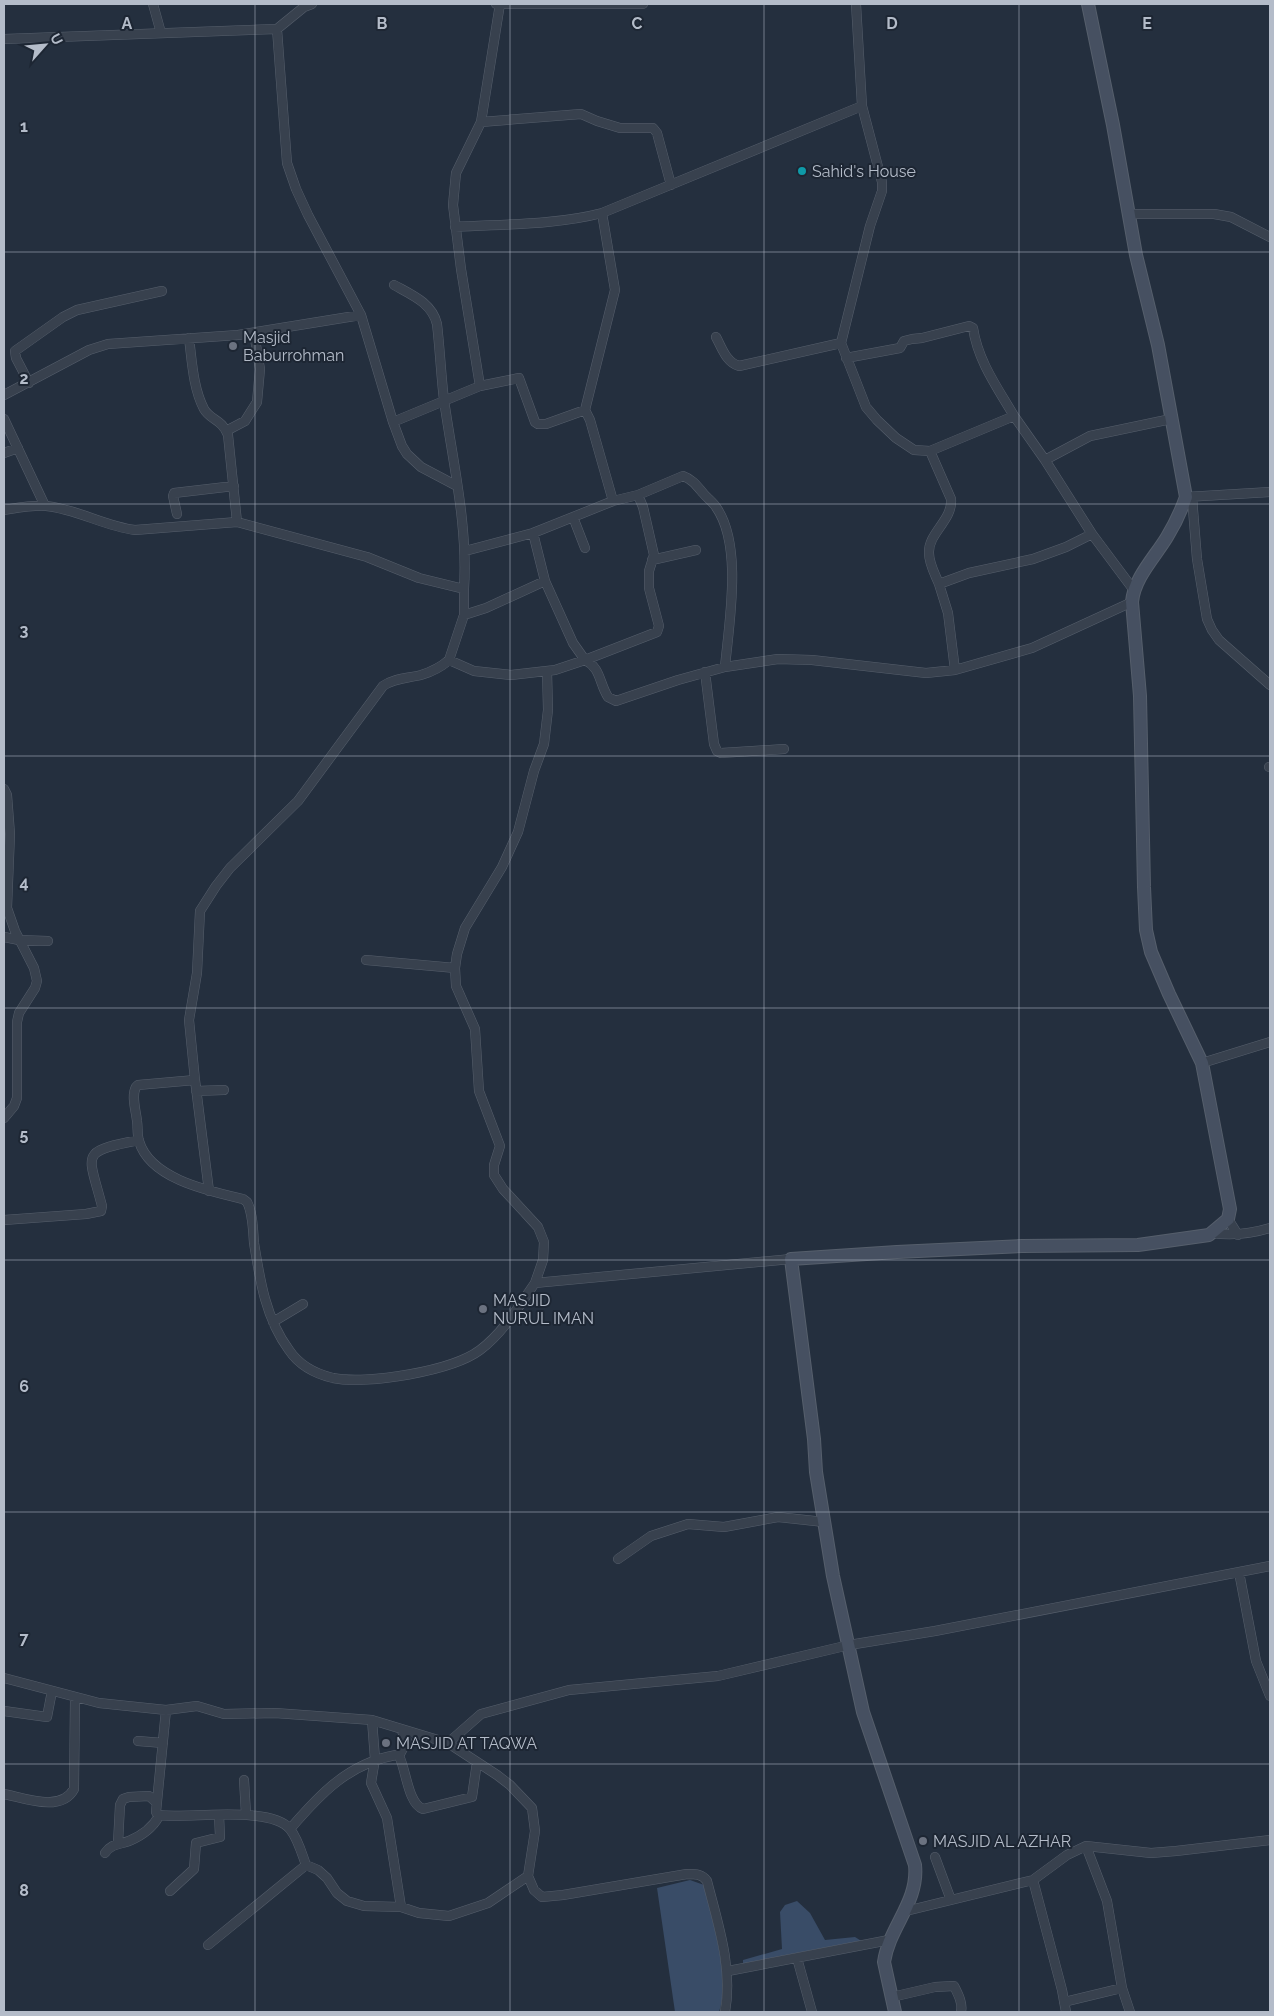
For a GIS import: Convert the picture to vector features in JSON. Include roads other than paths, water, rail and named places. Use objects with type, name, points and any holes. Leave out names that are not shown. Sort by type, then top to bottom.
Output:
[{"type":"street","points":[[153,4],[161,33]]},
{"type":"street","points":[[4,39],[277,29],[304,7],[312,4]]},
{"type":"street","points":[[480,386],[453,205],[456,173],[481,122],[499,4],[643,4]]},
{"type":"street","points":[[856,4],[862,106],[882,182],[882,191],[870,226],[841,343],[861,398],[877,420],[896,438],[914,450],[930,451],[1014,416]]},
{"type":"street","points":[[1088,4],[1113,125],[1136,256],[1158,345],[1170,419],[1189,497],[1197,559],[1208,619],[1212,630],[1219,640],[1270,685]]},
{"type":"street","points":[[277,29],[287,163],[296,189],[361,315],[393,422],[407,454],[421,466],[457,486]]},
{"type":"street","points":[[455,227],[574,219],[602,213],[862,106]]},
{"type":"street","points":[[481,122],[581,114],[620,128],[653,128],[657,133],[671,185]]},
{"type":"street","points":[[602,213],[615,290],[585,410],[590,420],[613,501]]},
{"type":"street","points":[[1129,214],[1214,214],[1231,217],[1270,237]]},
{"type":"street","points":[[209,1191],[196,1091],[190,1020],[197,974],[200,911],[230,868],[298,801],[383,686],[393,681],[422,674],[442,666],[449,660],[464,615],[465,551],[444,402],[436,318],[421,300],[394,286]]},
{"type":"street","points":[[29,383],[16,358],[15,351],[63,317],[86,306],[162,291]]},
{"type":"street","points":[[4,395],[89,350],[108,344],[254,333],[361,315]]},
{"type":"street","points":[[846,358],[900,348],[904,341],[912,339],[969,326],[973,328],[978,351],[986,370],[1014,416],[1045,460],[1133,596],[1140,696],[1143,878],[1146,930],[1151,952],[1202,1063],[1230,1209],[1228,1219],[1212,1233]]},
{"type":"street","points":[[226,431],[245,421],[257,402],[260,374],[254,333]]},
{"type":"street","points":[[716,337],[727,358],[733,364],[739,366],[841,343]]},
{"type":"street","points":[[189,338],[194,377],[204,408],[209,415],[219,421],[226,431],[237,522]]},
{"type":"street","points":[[393,422],[480,386],[519,378],[538,424],[546,424],[585,410]]},
{"type":"street","points":[[4,419],[45,506]]},
{"type":"street","points":[[1045,460],[1090,436],[1170,419]]},
{"type":"street","points":[[4,453],[18,448]]},
{"type":"street","points":[[930,451],[947,490],[952,507],[930,544],[928,553],[948,613],[955,670]]},
{"type":"street","points":[[465,551],[533,534],[613,501],[638,495],[683,476],[690,478],[716,507],[725,525],[731,550],[732,596],[725,667]]},
{"type":"street","points":[[177,514],[174,493],[234,486]]},
{"type":"street","points":[[1189,497],[1270,492]]},
{"type":"street","points":[[449,660],[474,671],[490,674],[511,675],[547,671],[585,660],[659,630],[649,588],[650,571],[654,555],[648,526],[638,495]]},
{"type":"street","points":[[533,534],[545,581],[573,644],[585,660],[593,664],[598,670],[608,698],[616,701],[725,667],[793,658],[926,672],[955,670],[1032,648],[1133,596],[1189,497]]},
{"type":"street","points":[[4,510],[45,506],[64,509],[121,528],[135,530],[237,522],[368,557],[418,578],[464,589]]},
{"type":"street","points":[[573,517],[585,548]]},
{"type":"street","points":[[939,584],[978,571],[1033,559],[1066,547],[1092,534]]},
{"type":"street","points":[[652,560],[696,550]]},
{"type":"street","points":[[464,615],[486,608],[545,581]]},
{"type":"street","points":[[195,1080],[136,1087],[134,1096],[139,1140],[154,1166],[209,1191],[243,1200],[249,1206],[261,1287],[273,1322],[288,1350],[297,1360],[320,1374],[350,1380],[419,1372],[454,1364],[481,1350],[493,1339],[535,1283],[544,1260],[544,1242],[538,1227],[503,1189],[494,1175],[494,1165],[500,1146],[478,1091],[475,1029],[456,986],[455,968],[465,928],[502,867],[518,832],[534,770],[544,744],[548,710],[547,671]]},
{"type":"street","points":[[705,672],[714,744],[717,751],[784,749]]},
{"type":"street","points":[[4,788],[7,795],[10,834],[7,908],[19,940],[34,968],[37,981],[35,988],[19,1013],[17,1022],[17,1098],[14,1106],[4,1118]]},
{"type":"street","points":[[4,937],[19,940],[48,940]]},
{"type":"street","points":[[366,960],[455,968]]},
{"type":"street","points":[[1202,1063],[1270,1042]]},
{"type":"street","points":[[196,1091],[224,1090]]},
{"type":"street","points":[[4,1220],[86,1214],[101,1211],[102,1206],[91,1167],[94,1153],[105,1147],[139,1140]]},
{"type":"street","points":[[1228,1219],[1238,1235]]},
{"type":"street","points":[[535,1283],[792,1259],[898,1252],[1012,1246],[1138,1245],[1212,1233],[1238,1235],[1270,1228]]},
{"type":"street","points":[[792,1259],[832,1576],[850,1645],[863,1712],[915,1865],[916,1880],[906,1911],[890,1940],[884,1962],[895,2012]]},
{"type":"street","points":[[273,1322],[303,1304]]},
{"type":"street","points":[[618,1559],[651,1536],[688,1524],[724,1527],[778,1517],[824,1522]]},
{"type":"street","points":[[448,1743],[481,1714],[569,1690],[718,1676],[850,1645],[934,1631],[1270,1566]]},
{"type":"street","points":[[1239,1572],[1256,1661],[1270,1696]]},
{"type":"street","points":[[4,1678],[100,1704],[166,1710],[197,1706],[224,1714],[275,1713],[372,1720],[448,1743],[510,1785],[532,1808],[535,1831],[528,1876],[534,1890],[538,1894],[547,1897],[687,1874],[701,1875],[707,1881],[728,1971],[728,1997],[725,2012]]},
{"type":"street","points":[[4,1711],[47,1717],[52,1691]]},
{"type":"street","points":[[4,1794],[44,1803],[63,1800],[74,1790],[75,1698]]},
{"type":"street","points":[[166,1710],[156,1812],[160,1816],[246,1814],[280,1822],[290,1829],[306,1865],[318,1870],[328,1878],[337,1893],[347,1901],[364,1906],[401,1907],[418,1913],[449,1916],[488,1902],[528,1876]]},
{"type":"street","points":[[372,1720],[374,1759],[371,1783],[387,1818],[401,1907]]},
{"type":"street","points":[[401,1729],[406,1741],[399,1756],[412,1796],[417,1805],[423,1809],[472,1797],[477,1762]]},
{"type":"street","points":[[138,1742],[163,1743]]},
{"type":"street","points":[[290,1829],[331,1784],[374,1759],[399,1756]]},
{"type":"street","points":[[244,1780],[246,1814]]},
{"type":"street","points":[[118,1843],[120,1805],[123,1799],[149,1796],[157,1803]]},
{"type":"street","points":[[170,1891],[194,1869],[196,1843],[220,1837],[220,1815]]},
{"type":"street","points":[[105,1853],[111,1846],[128,1841],[143,1832],[154,1824],[160,1816]]},
{"type":"street","points":[[906,1911],[1033,1880],[1067,1855],[1086,1846],[1150,1853],[1176,1852],[1270,1840]]},
{"type":"street","points":[[1086,1846],[1107,1901],[1122,1988],[1130,2012]]},
{"type":"street","points":[[935,1857],[951,1900]]},
{"type":"street","points":[[208,1945],[306,1865]]},
{"type":"street","points":[[1033,1880],[1066,2012]]},
{"type":"street","points":[[728,1971],[890,1940]]},
{"type":"street","points":[[797,1958],[812,2012]]},
{"type":"street","points":[[892,1997],[935,1987],[954,1986],[958,1995],[961,2012]]},
{"type":"street","points":[[1064,2002],[1122,1988]]},
{"type":"water","points":[[690,1880],[704,1885],[719,1948],[723,1982],[719,2012],[675,2012],[657,1888]]},
{"type":"water","points":[[797,1901],[810,1913],[825,1940],[855,1937],[863,1942],[743,1964],[743,1960],[782,1949],[780,1912],[785,1905]]},
{"type":"place","name":"Sahid's House","points":[[802,171]]},
{"type":"place","name":"Masjid Baburrohman","points":[[233,346]]},
{"type":"place","name":"MASJID NURUL IMAN","points":[[483,1309]]},
{"type":"place","name":"MASJID AT TAQWA","points":[[386,1743]]},
{"type":"place","name":"MASJID AL AZHAR","points":[[923,1841]]}]
